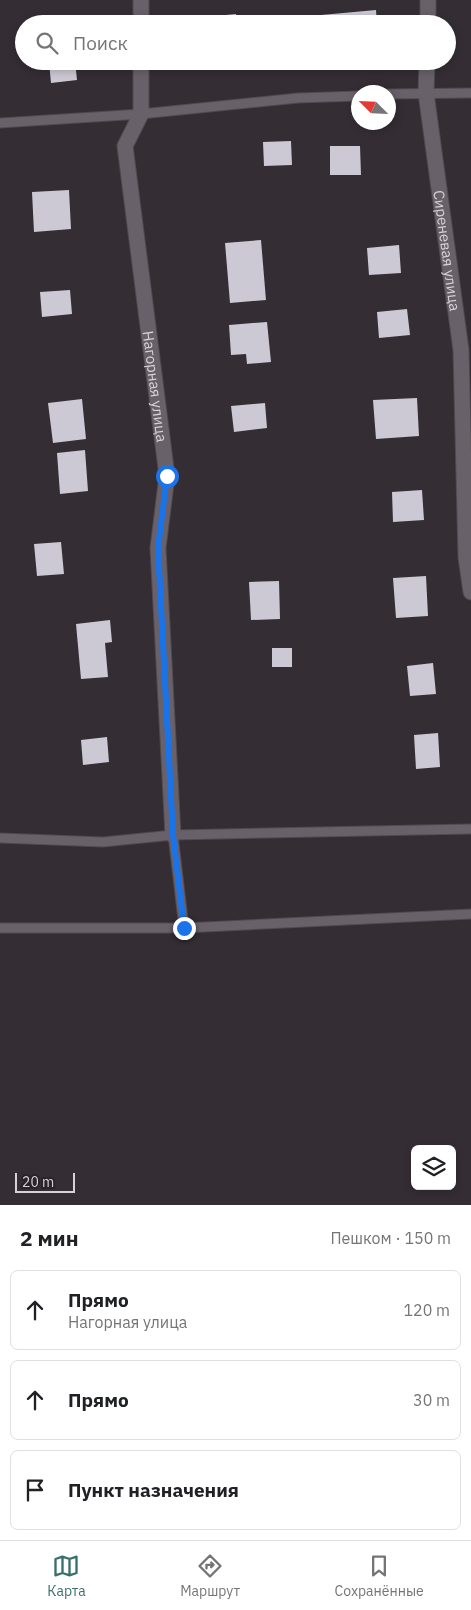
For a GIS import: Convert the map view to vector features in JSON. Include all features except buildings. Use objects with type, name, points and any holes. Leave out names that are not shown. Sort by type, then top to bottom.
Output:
[{"type":"street","points":[[141,0],[141,15]]},
{"type":"street","points":[[428,0],[428,15]]},
{"type":"street","name":"Нагорная улица","points":[[141,70],[141,114],[125,146],[167,476],[158,548],[173,835]]},
{"type":"street","name":"Сиреневая улица","points":[[427,70],[426,93],[461,350],[466,557],[471,592]]},
{"type":"lane","points":[[396,94],[471,93]]},
{"type":"lane","points":[[0,123],[141,114],[298,98],[351,96]]},
{"type":"lane","points":[[0,838],[103,842],[173,835],[471,829]]},
{"type":"lane","points":[[173,835],[184,928]]},
{"type":"lane","points":[[0,928],[184,928],[471,914]]},
{"type":"route","points":[[167,476],[158,548],[173,835],[184,928]]}]
